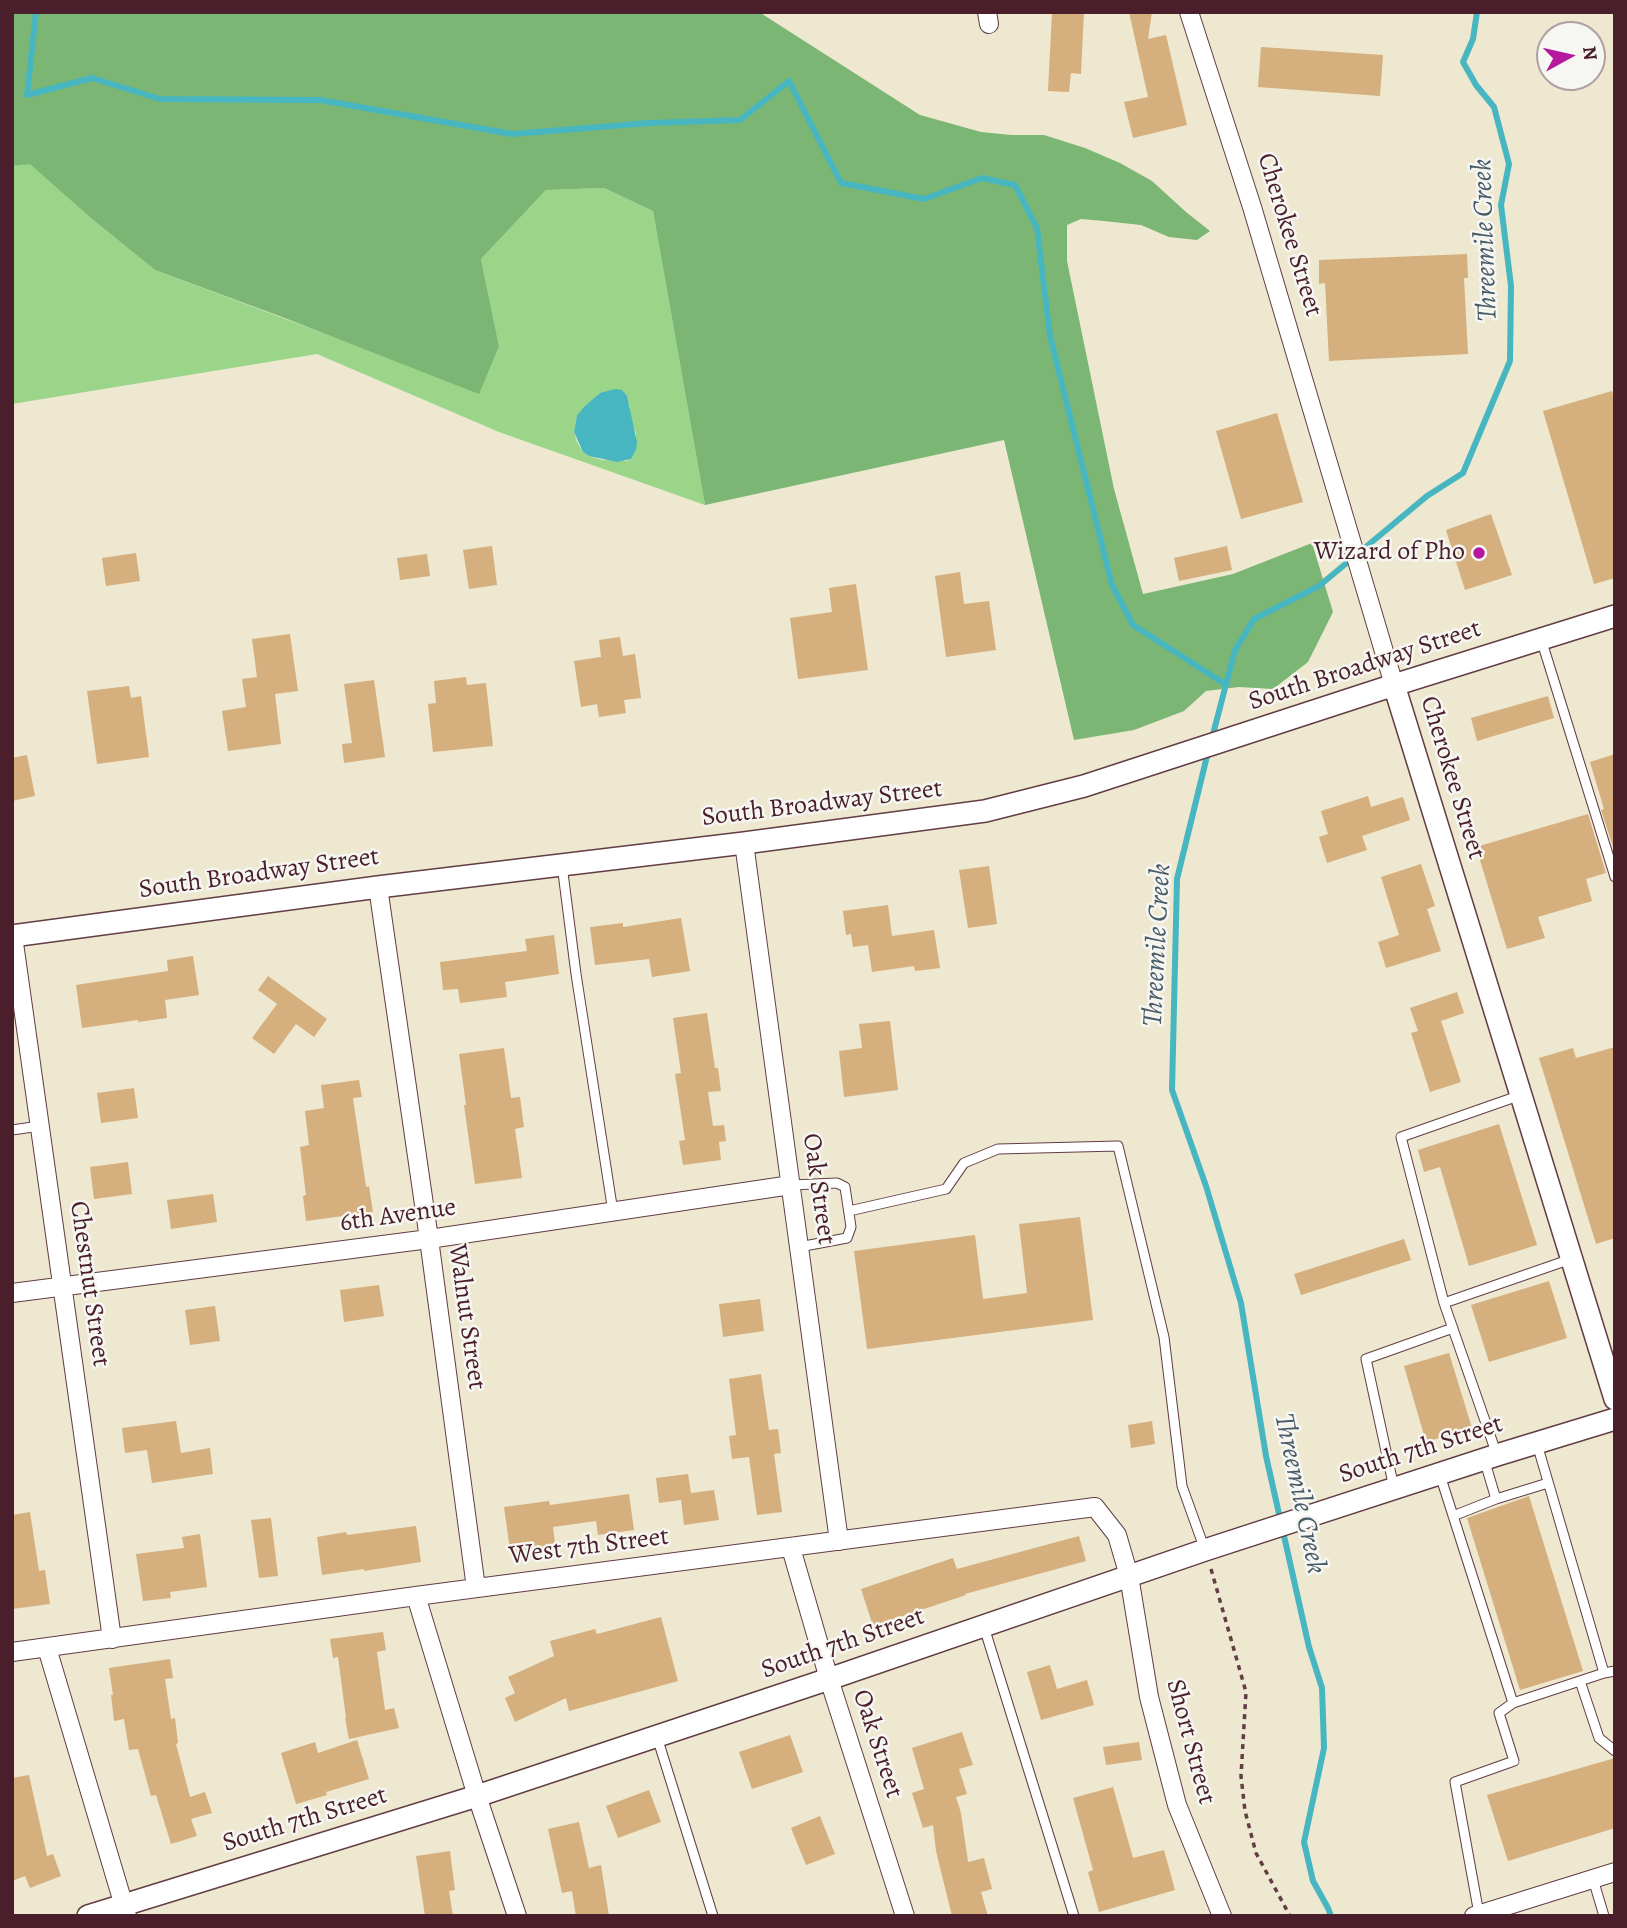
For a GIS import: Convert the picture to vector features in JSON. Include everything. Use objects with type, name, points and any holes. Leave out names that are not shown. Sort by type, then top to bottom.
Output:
[{"type":"street","name":"Cherokee Street","points":[[1189,12],[1252,208],[1394,685],[1615,1399]]},
{"type":"street","name":"South Broadway Street","points":[[12,936],[985,811],[1084,786],[1615,616]]},
{"type":"street","name":"Oak Street","points":[[744,844],[839,1541]]},
{"type":"street","name":"Walnut Street","points":[[378,887],[476,1588]]},
{"type":"street","name":"Chestnut Street","points":[[12,936],[113,1639]]},
{"type":"street","name":"6th Avenue","points":[[12,1293],[429,1239],[791,1185]]},
{"type":"street","name":"South 7th Street","points":[[88,1916],[125,1910],[477,1796],[829,1679],[1214,1546],[1615,1419]]},
{"type":"street","name":"West 7th Street","points":[[12,1652],[1094,1507],[1117,1535],[1129,1576]]},
{"type":"street","name":"Oak Street","points":[[792,1548],[829,1679],[905,1916]]},
{"type":"street","name":"Short Street","points":[[1129,1576],[1149,1697],[1177,1805],[1222,1916]]},
{"type":"street","points":[[416,1596],[517,1916]]},
{"type":"street","points":[[47,1648],[125,1910]]},
{"type":"street","points":[[1477,1915],[1615,1872]]},
{"type":"lane","points":[[1541,639],[1615,877]]},
{"type":"lane","points":[[562,865],[613,1212]]},
{"type":"lane","points":[[1496,1499],[1490,1457],[1444,1303],[1401,1137],[1521,1096]]},
{"type":"lane","points":[[12,1130],[40,1126]]},
{"type":"lane","points":[[849,1211],[946,1189],[964,1163],[998,1149],[1118,1146],[1164,1338],[1182,1486],[1214,1546]]},
{"type":"lane","points":[[791,1185],[837,1183],[845,1187],[849,1211],[851,1227],[847,1238],[799,1247]]},
{"type":"lane","points":[[1444,1303],[1571,1259]]},
{"type":"lane","points":[[1394,1488],[1366,1359],[1453,1328]]},
{"type":"lane","points":[[1536,1443],[1604,1673]]},
{"type":"lane","points":[[1439,1474],[1513,1703]]},
{"type":"lane","points":[[1453,1516],[1548,1483]]},
{"type":"lane","points":[[984,1626],[1074,1916]]},
{"type":"lane","points":[[1477,1915],[1455,1782],[1514,1760],[1499,1713],[1513,1703],[1615,1671]]},
{"type":"lane","points":[[1580,1681],[1599,1738],[1615,1751]]},
{"type":"lane","points":[[656,1736],[713,1916]]},
{"type":"lane","points":[[1593,1879],[1604,1916]]},
{"type":"path","points":[[1214,1546],[1246,1692],[1241,1776],[1245,1811],[1256,1853],[1290,1916]]},
{"type":"green space","points":[[12,12],[759,12],[920,115],[981,132],[1044,135],[1120,163],[1152,181],[1210,231],[1197,240],[1169,237],[1141,225],[1081,219],[1067,225],[1067,261],[1114,489],[1143,594],[1233,574],[1312,543],[1333,612],[1308,662],[1273,689],[1239,687],[1206,691],[1184,711],[1134,730],[1074,740],[1004,440],[705,505],[653,211],[604,188],[546,190],[481,259],[499,346],[479,394],[155,270],[30,164],[12,166]]},
{"type":"green space","points":[[30,163],[92,219],[155,270],[376,353],[499,346],[481,259],[546,190],[604,188],[653,211],[705,505],[499,432],[317,354],[12,404],[12,166]],"holes":[[[600,393],[629,403],[636,433],[636,450],[631,459],[602,460],[583,452],[574,432],[577,415]]]},
{"type":"water","points":[[622,390],[627,396],[637,442],[631,459],[617,462],[589,456],[583,452],[574,432],[577,415],[585,406],[600,393]]},
{"type":"building","points":[[1052,12],[1084,12],[1081,74],[1071,73],[1069,92],[1048,91]]},
{"type":"building","points":[[1129,12],[1152,12],[1148,39],[1166,35],[1187,125],[1133,138],[1124,102],[1148,97]]},
{"type":"building","points":[[1261,47],[1383,55],[1380,96],[1258,87]]},
{"type":"building","points":[[1467,254],[1468,278],[1464,278],[1468,354],[1329,361],[1325,283],[1319,284],[1319,260]]},
{"type":"building","points":[[1612,391],[1615,401],[1615,578],[1594,584],[1543,411]]},
{"type":"building","points":[[1277,413],[1303,502],[1241,519],[1216,431]]},
{"type":"building","name":"Wizard of Pho","points":[[1491,514],[1512,575],[1465,590],[1446,530]]},
{"type":"building","points":[[492,546],[497,585],[469,589],[463,550]]},
{"type":"building","points":[[1227,546],[1232,570],[1179,581],[1174,558]]},
{"type":"building","points":[[136,553],[140,581],[106,586],[102,558]]},
{"type":"building","points":[[427,554],[430,576],[400,580],[397,558]]},
{"type":"building","points":[[960,572],[964,604],[989,601],[996,650],[946,657],[935,576]]},
{"type":"building","points":[[856,584],[868,670],[798,679],[790,618],[832,612],[829,588]]},
{"type":"building","points":[[290,634],[298,691],[275,694],[281,744],[228,751],[222,711],[246,707],[242,679],[257,677],[252,639]]},
{"type":"building","points":[[620,637],[623,656],[635,654],[641,698],[624,700],[626,713],[599,717],[597,704],[581,707],[574,661],[601,657],[599,640]]},
{"type":"building","points":[[466,677],[467,685],[486,683],[493,746],[433,752],[428,704],[436,703],[434,681]]},
{"type":"building","points":[[374,680],[385,757],[344,763],[342,744],[352,743],[344,684]]},
{"type":"building","points":[[129,686],[131,698],[141,696],[149,757],[97,764],[87,691]]},
{"type":"building","points":[[1548,696],[1554,718],[1477,741],[1471,718]]},
{"type":"building","points":[[1615,754],[1615,853],[1601,810],[1604,809],[1590,762]]},
{"type":"building","points":[[27,755],[35,796],[12,801],[12,758]]},
{"type":"building","points":[[1368,796],[1371,807],[1403,797],[1410,820],[1362,836],[1367,850],[1327,863],[1319,837],[1328,834],[1321,811]]},
{"type":"building","points":[[1588,814],[1606,873],[1586,879],[1592,901],[1538,917],[1545,938],[1507,949],[1476,847]]},
{"type":"building","points":[[1421,864],[1435,906],[1427,909],[1441,951],[1386,968],[1378,942],[1399,935],[1381,877]]},
{"type":"building","points":[[989,866],[997,924],[968,928],[959,870]]},
{"type":"building","points":[[888,905],[892,936],[934,930],[940,968],[915,971],[914,966],[872,972],[868,945],[853,947],[851,934],[846,935],[843,911]]},
{"type":"building","points":[[681,918],[690,971],[652,977],[649,959],[595,965],[590,927],[623,923],[623,927]]},
{"type":"building","points":[[554,935],[559,974],[505,982],[507,997],[460,1003],[458,989],[443,990],[440,962],[527,951],[525,939]]},
{"type":"building","points":[[193,956],[199,995],[165,1000],[167,1018],[82,1028],[76,985],[168,971],[167,960]]},
{"type":"building","points":[[268,976],[327,1019],[314,1037],[296,1024],[274,1054],[252,1038],[277,1004],[258,990]]},
{"type":"building","points":[[1457,992],[1464,1013],[1441,1021],[1461,1082],[1430,1092],[1411,1033],[1418,1031],[1410,1008]]},
{"type":"building","points":[[707,1013],[721,1091],[708,1092],[713,1126],[724,1125],[726,1141],[719,1142],[721,1160],[683,1165],[679,1141],[685,1140],[675,1074],[681,1073],[673,1018]]},
{"type":"building","points":[[890,1021],[898,1090],[844,1097],[839,1051],[862,1048],[859,1024]]},
{"type":"building","points":[[1615,1047],[1615,1238],[1596,1244],[1539,1058],[1573,1048],[1576,1058]]},
{"type":"building","points":[[504,1048],[511,1098],[520,1097],[524,1127],[515,1129],[522,1178],[475,1184],[459,1054]]},
{"type":"building","points":[[359,1080],[362,1097],[353,1098],[366,1187],[369,1186],[373,1212],[306,1221],[303,1196],[306,1195],[300,1147],[309,1145],[305,1111],[324,1108],[321,1085]]},
{"type":"building","points":[[134,1088],[138,1118],[101,1123],[97,1093]]},
{"type":"building","points":[[1499,1124],[1537,1245],[1469,1266],[1440,1167],[1424,1172],[1418,1150]]},
{"type":"building","points":[[128,1162],[132,1194],[94,1199],[90,1167]]},
{"type":"building","points":[[213,1194],[217,1222],[171,1229],[167,1200]]},
{"type":"building","points":[[1080,1217],[1093,1320],[867,1349],[854,1251],[975,1235],[983,1299],[1027,1293],[1019,1224]]},
{"type":"building","points":[[1404,1239],[1411,1260],[1301,1295],[1294,1274]]},
{"type":"building","points":[[1549,1281],[1567,1338],[1489,1362],[1471,1305]]},
{"type":"building","points":[[379,1285],[384,1316],[344,1322],[340,1290]]},
{"type":"building","points":[[760,1299],[764,1331],[723,1337],[719,1304]]},
{"type":"building","points":[[215,1306],[220,1341],[190,1345],[185,1310]]},
{"type":"building","points":[[1449,1353],[1472,1428],[1426,1442],[1404,1366]]},
{"type":"building","points":[[761,1374],[769,1430],[778,1429],[781,1453],[774,1454],[782,1512],[757,1515],[749,1457],[732,1459],[729,1436],[736,1435],[729,1379]]},
{"type":"building","points":[[176,1421],[181,1453],[210,1448],[213,1474],[152,1483],[147,1450],[125,1453],[122,1428]]},
{"type":"building","points":[[1152,1421],[1155,1444],[1131,1448],[1128,1425]]},
{"type":"building","points":[[688,1474],[691,1493],[714,1490],[719,1520],[684,1525],[681,1500],[659,1503],[656,1478]]},
{"type":"building","points":[[629,1494],[634,1530],[598,1535],[596,1521],[553,1527],[556,1551],[511,1557],[504,1507],[549,1501],[550,1505]]},
{"type":"building","points":[[1529,1496],[1583,1671],[1520,1690],[1467,1518]]},
{"type":"building","points":[[30,1512],[39,1571],[45,1570],[50,1604],[12,1609],[12,1515]]},
{"type":"building","points":[[271,1518],[278,1576],[259,1578],[251,1520]]},
{"type":"building","points":[[416,1526],[421,1562],[322,1575],[317,1537]]},
{"type":"building","points":[[200,1534],[207,1587],[170,1592],[171,1598],[143,1601],[136,1554],[184,1548],[182,1537]]},
{"type":"building","points":[[1079,1536],[1086,1561],[965,1594],[873,1626],[861,1589],[953,1558],[957,1569]]},
{"type":"building","points":[[661,1617],[678,1681],[569,1711],[566,1698],[515,1722],[505,1698],[515,1693],[508,1677],[554,1656],[550,1641],[595,1629],[597,1634]]},
{"type":"building","points":[[383,1632],[386,1650],[377,1652],[385,1710],[394,1708],[399,1728],[349,1739],[338,1657],[333,1658],[330,1639]]},
{"type":"building","points":[[170,1659],[173,1678],[165,1679],[171,1719],[175,1718],[176,1744],[190,1797],[205,1792],[212,1813],[191,1819],[197,1836],[171,1844],[156,1795],[151,1796],[138,1749],[129,1750],[124,1719],[114,1721],[109,1668]]},
{"type":"building","points":[[1050,1665],[1057,1689],[1087,1680],[1094,1705],[1041,1720],[1027,1672]]},
{"type":"building","points":[[962,1732],[973,1765],[959,1769],[967,1794],[956,1797],[968,1862],[984,1858],[992,1889],[981,1892],[988,1916],[952,1916],[936,1851],[933,1825],[923,1828],[912,1793],[924,1789],[912,1748]]},
{"type":"building","points":[[790,1735],[803,1772],[752,1789],[739,1752]]},
{"type":"building","points":[[357,1740],[369,1779],[296,1804],[281,1753],[315,1742],[318,1753]]},
{"type":"building","points":[[1139,1742],[1142,1760],[1106,1765],[1103,1747]]},
{"type":"building","points":[[1615,1758],[1615,1828],[1508,1861],[1487,1795]]},
{"type":"building","points":[[29,1775],[47,1856],[53,1854],[61,1876],[30,1888],[25,1876],[12,1881],[12,1778]]},
{"type":"building","points":[[1113,1787],[1133,1858],[1164,1850],[1175,1890],[1099,1912],[1088,1872],[1093,1870],[1073,1798]]},
{"type":"building","points":[[649,1790],[661,1822],[618,1838],[606,1806]]},
{"type":"building","points":[[820,1816],[835,1854],[806,1865],[791,1828]]},
{"type":"building","points":[[579,1822],[589,1868],[601,1865],[609,1916],[576,1916],[572,1891],[562,1893],[548,1829]]},
{"type":"building","points":[[450,1851],[455,1890],[449,1891],[453,1916],[425,1916],[416,1856]]},
{"type":"waterway","points":[[36,12],[27,95],[92,78],[160,99],[320,100],[512,134],[649,123],[740,120],[789,81],[841,183],[924,199],[982,178],[1015,185],[1037,228],[1050,336],[1112,585],[1133,625],[1225,684]]},
{"type":"waterway","name":"Threemile Creek","points":[[1212,738],[1235,650],[1254,619],[1319,586],[1427,496],[1463,473],[1510,361],[1511,286],[1501,205],[1509,164],[1494,107],[1476,85],[1463,62],[1473,39],[1477,12]]},
{"type":"waterway","name":"Threemile Creek","points":[[1208,752],[1177,879],[1172,1090],[1206,1186],[1241,1303],[1266,1456],[1309,1647],[1322,1688],[1324,1748],[1304,1842],[1313,1881],[1331,1916]]},
{"type":"place","name":"Wizard of Pho","points":[[1479,553]]}]
